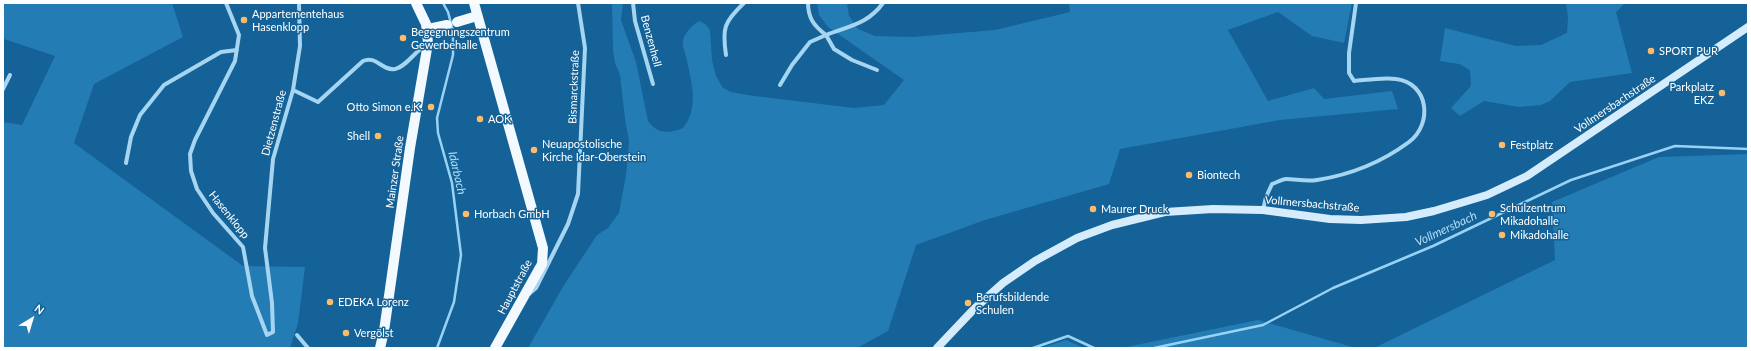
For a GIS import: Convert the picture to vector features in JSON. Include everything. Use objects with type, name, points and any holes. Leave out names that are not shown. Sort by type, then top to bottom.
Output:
[{"type":"main road","name":"Mainzer Straße","points":[[380,348],[384,331],[410,148],[428,43],[428,29],[423,15],[416,3]]},
{"type":"main road","name":"Hauptstraße","points":[[474,3],[543,248],[542,264],[495,348]]},
{"type":"main road","points":[[428,29],[477,16]]},
{"type":"main road","name":"Vollmersbachstraße","points":[[937,348],[974,309],[1003,283],[1035,261],[1077,238],[1112,225],[1165,212],[1213,208],[1263,210],[1330,219],[1361,220],[1406,216],[1434,211],[1487,195],[1527,176],[1748,27]]},
{"type":"street","name":"Hasenklopp","points":[[226,3],[239,35],[236,61],[195,140],[190,154],[192,171],[197,189],[213,213],[243,247],[252,296],[267,335],[273,332],[272,303],[265,248]]},
{"type":"street","name":"Dietzenstraße","points":[[265,248],[274,159],[293,90],[300,46],[299,3]]},
{"type":"street","name":"Bismarckstraße","points":[[522,300],[536,288],[568,224],[578,194],[585,48],[578,3]]},
{"type":"street","name":"Benzenhell","points":[[633,3],[634,21],[653,84]]},
{"type":"street","points":[[726,55],[723,36],[727,24],[734,12],[744,3]]},
{"type":"street","points":[[808,3],[808,12],[811,20],[818,29],[826,35],[834,49],[852,60],[877,70]]},
{"type":"street","points":[[780,85],[792,65],[810,42],[862,22],[871,17],[883,3]]},
{"type":"street","points":[[1263,210],[1266,197],[1272,184],[1285,179],[1316,181],[1362,168],[1410,141],[1422,126],[1425,115],[1424,104],[1418,91],[1408,83],[1396,78],[1354,81],[1349,73],[1349,53],[1356,3]]},
{"type":"street","points":[[293,90],[318,102],[363,61],[367,59],[374,60],[386,68],[396,69],[402,67],[419,48],[428,43]]},
{"type":"street","points":[[126,163],[132,137],[140,115],[164,85],[221,52],[237,50]]},
{"type":"street","points":[[3,89],[10,75]]},
{"type":"street","points":[[297,335],[308,348]]},
{"type":"shaded area","points":[[3,3],[172,3],[183,37],[94,84],[74,143],[243,266],[305,267],[298,323],[290,348],[3,348],[3,122],[22,125],[55,56],[4,39],[3,41]]},
{"type":"shaded area","points":[[612,3],[623,3],[621,20],[636,62],[648,121],[659,131],[664,132],[683,128],[691,111],[693,102],[692,84],[683,47],[683,39],[691,27],[699,21],[705,24],[710,30],[712,60],[716,76],[723,88],[731,92],[854,108],[884,105],[904,80],[828,27],[819,15],[817,3],[847,3],[849,16],[858,29],[875,36],[912,37],[995,30],[1070,12],[1069,3],[1352,3],[1344,43],[1312,36],[1278,12],[1228,30],[1268,101],[1314,88],[1324,99],[1392,91],[1398,109],[1280,120],[1120,149],[1109,184],[985,220],[916,245],[888,331],[857,348],[528,348],[564,285],[597,235],[608,228],[619,213],[626,175],[629,141],[620,75],[615,63],[613,50]]},
{"type":"shaded area","points":[[1566,3],[1625,3],[1616,12],[1632,73],[1570,82],[1550,101],[1541,105],[1519,107],[1484,101],[1460,116],[1451,108],[1471,86],[1470,70],[1459,64],[1440,61],[1445,28],[1516,46],[1541,45],[1567,33],[1568,17]]},
{"type":"shaded area","points":[[1748,154],[1748,348],[1374,348],[1555,260],[1552,202],[1659,157]]},
{"type":"shaded area","points":[[1258,320],[1356,348],[1121,348]]},
{"type":"shaded area","points":[[1066,340],[1084,348],[1041,348]]},
{"type":"waterway","name":"Idarbach","points":[[437,348],[454,302],[461,255],[452,183],[438,133],[437,118],[453,55],[453,31],[448,12],[443,3]]},
{"type":"waterway","name":"Vollmersbach","points":[[1154,348],[1263,325],[1333,288],[1433,246],[1571,180],[1675,146],[1748,149]]},
{"type":"waterway","name":"Vollmersbach","points":[[1033,348],[1068,336],[1094,348]]},
{"type":"place","name":"Appartementehaus Hasenklopp","points":[[244,20]]},
{"type":"place","name":"Begegnungszentrum Gewerbehalle","points":[[403,38]]},
{"type":"place","name":"SPORT PUR","points":[[1651,51]]},
{"type":"place","name":"Parkplatz EKZ","points":[[1722,93]]},
{"type":"place","name":"Otto Simon e.K.","points":[[431,107]]},
{"type":"place","name":"AOK","points":[[480,119]]},
{"type":"place","name":"Shell","points":[[378,136]]},
{"type":"place","name":"Festplatz","points":[[1502,145]]},
{"type":"place","name":"Neuapostolische Kirche Idar-Oberstein","points":[[534,150]]},
{"type":"place","name":"Biontech","points":[[1189,175]]},
{"type":"place","name":"Maurer Druck","points":[[1093,209]]},
{"type":"place","name":"Horbach GmbH","points":[[466,214]]},
{"type":"place","name":"Schulzentrum Mikadohalle","points":[[1492,214]]},
{"type":"place","name":"Mikadohalle","points":[[1502,235]]},
{"type":"place","name":"EDEKA Lorenz","points":[[330,302]]},
{"type":"place","name":"Berufsbildende Schulen","points":[[968,303]]},
{"type":"place","name":"Vergölst","points":[[346,333]]}]
